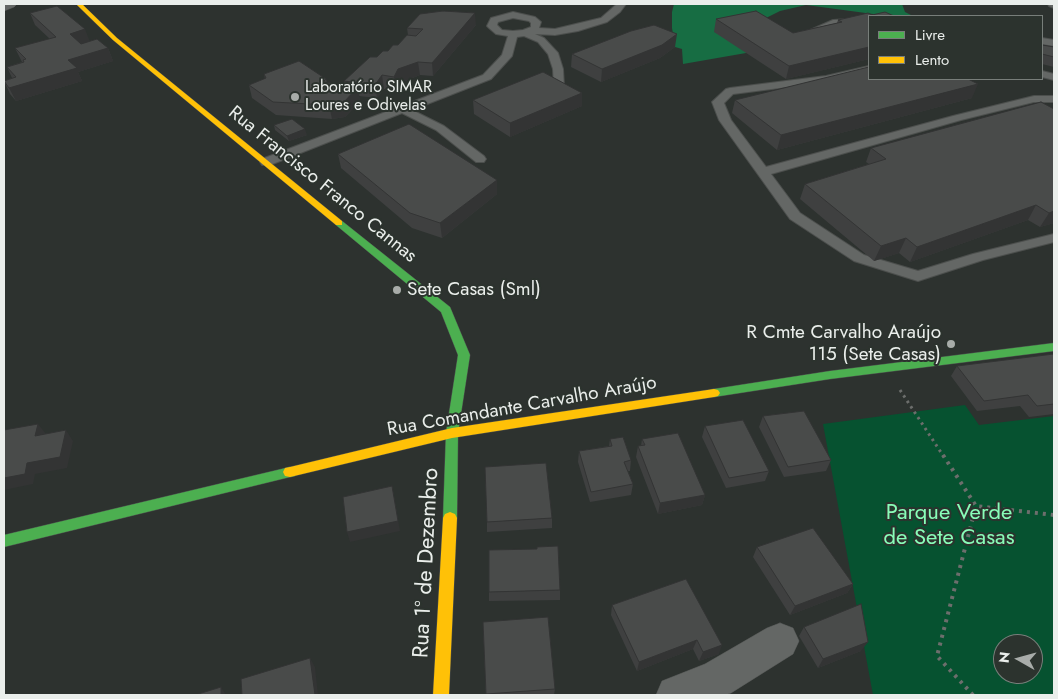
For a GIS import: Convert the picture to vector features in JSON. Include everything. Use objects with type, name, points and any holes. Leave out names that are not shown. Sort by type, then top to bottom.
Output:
[{"type":"street","points":[[4,6],[9,4]]},
{"type":"street","name":"Rua Francisco Franco Cannas","points":[[79,4],[116,39],[446,310],[464,355],[452,434]]},
{"type":"street","name":"Rua Comandante Carvalho Araújo","points":[[4,540],[452,434],[551,417],[886,367],[1054,347]]},
{"type":"street","name":"Rua 1º de Dezembro","points":[[441,695],[452,479],[452,434]]},
{"type":"street","points":[[676,695],[717,687],[780,641]]},
{"type":"lane","points":[[528,32],[535,28],[536,22],[527,17],[506,16],[492,23],[494,29],[513,34],[555,32],[578,28],[604,20],[618,10],[622,4]]},
{"type":"lane","points":[[813,31],[833,24],[868,21]]},
{"type":"lane","points":[[528,32],[541,40],[553,53],[558,69],[559,87]]},
{"type":"lane","points":[[266,162],[488,77],[506,56],[513,34]]},
{"type":"lane","points":[[868,69],[826,79],[730,91],[718,102],[725,120],[795,216],[859,258],[918,276],[978,257],[1054,238]]},
{"type":"lane","points":[[763,172],[957,118],[1034,99],[1054,99]]},
{"type":"lane","points":[[404,110],[440,128],[480,159]]},
{"type":"path","points":[[886,367],[976,506],[937,656],[973,695]]},
{"type":"path","points":[[976,506],[1054,515]]},
{"type":"green space","points":[[674,4],[902,4],[905,12],[911,15],[881,15],[806,5],[780,11],[754,24],[746,53],[683,64],[682,49],[675,47],[672,12]]},
{"type":"green space","name":"Parque Verde de Sete Casas","points":[[965,405],[979,425],[1054,416],[1054,695],[873,695],[823,424]]},
{"type":"building","points":[[57,6],[85,29],[70,34],[81,44],[97,39],[108,48],[68,60],[77,68],[9,88],[4,81],[16,77],[7,67],[24,62],[23,60],[26,59],[15,48],[56,37],[30,13]]},
{"type":"building","points":[[443,11],[475,13],[432,63],[418,62],[398,69],[394,77],[382,75],[375,85],[344,81],[370,57],[377,57],[383,51],[388,51],[393,45],[398,45],[407,35],[416,36],[423,29],[407,28],[420,14]]},
{"type":"building","points":[[756,11],[793,33],[842,22],[838,20],[868,13],[872,15],[868,15],[868,47],[789,66],[716,19]]},
{"type":"building","points":[[885,12],[892,15],[872,15]]},
{"type":"building","points":[[654,25],[677,34],[662,45],[602,69],[572,54],[631,31]]},
{"type":"building","points":[[1043,45],[1054,47],[1054,57],[1043,54]]},
{"type":"building","points":[[299,61],[326,79],[323,82],[358,87],[343,103],[329,105],[273,102],[249,85],[266,78],[264,74]]},
{"type":"building","points":[[868,67],[868,80],[970,80],[978,84],[781,135],[735,100]]},
{"type":"building","points":[[543,72],[582,93],[510,123],[473,100]]},
{"type":"building","points":[[1041,102],[1054,109],[1054,211],[1049,213],[1036,205],[917,247],[906,238],[881,246],[805,184],[886,159],[871,148]]},
{"type":"building","points":[[292,119],[305,129],[287,136],[274,125]]},
{"type":"building","points":[[409,124],[497,180],[440,223],[410,213],[338,154]]},
{"type":"building","points":[[1054,354],[1054,404],[1037,406],[1028,395],[984,401],[957,366]]},
{"type":"building","points":[[804,411],[831,460],[788,467],[763,416]]},
{"type":"building","points":[[743,420],[769,471],[729,478],[705,426]]},
{"type":"building","points":[[38,424],[35,436],[66,430],[60,457],[27,463],[25,474],[4,478],[4,430]]},
{"type":"building","points":[[678,433],[705,495],[660,503],[638,446],[645,445],[642,439]]},
{"type":"building","points":[[623,437],[631,460],[624,462],[633,484],[591,492],[579,451],[612,446],[610,439]]},
{"type":"building","points":[[546,463],[552,518],[487,522],[485,467]]},
{"type":"building","points":[[392,486],[398,521],[347,532],[343,497]]},
{"type":"building","points":[[813,528],[853,584],[795,606],[757,547]]},
{"type":"building","points":[[558,546],[560,590],[489,592],[489,550],[537,549],[537,547]]},
{"type":"building","points":[[686,579],[722,645],[703,652],[697,640],[639,662],[612,605]]},
{"type":"building","points":[[861,604],[868,642],[823,659],[804,627]]},
{"type":"building","points":[[548,617],[555,689],[486,694],[483,622]]},
{"type":"building","points":[[310,658],[315,695],[242,695],[241,679]]},
{"type":"building","points":[[221,687],[221,695],[195,695]]},
{"type":"traffic: fast","points":[[339,223],[446,310],[464,355],[452,433],[450,518]]},
{"type":"traffic: fast","points":[[714,393],[830,375],[1054,347]]},
{"type":"traffic: fast","points":[[4,541],[290,472]]},
{"type":"traffic: slow","points":[[79,4],[115,39],[339,223]]},
{"type":"traffic: slow","points":[[290,472],[452,433],[714,393]]},
{"type":"traffic: slow","points":[[441,695],[450,518]]},
{"type":"place","name":"Laboratório SIMAR Loures e Odivelas","points":[[295,97]]},
{"type":"place","name":"Sete Casas (Sml)","points":[[397,290]]},
{"type":"place","name":"R Cmte Carvalho Araújo 115 (Sete Casas)","points":[[951,344]]}]
